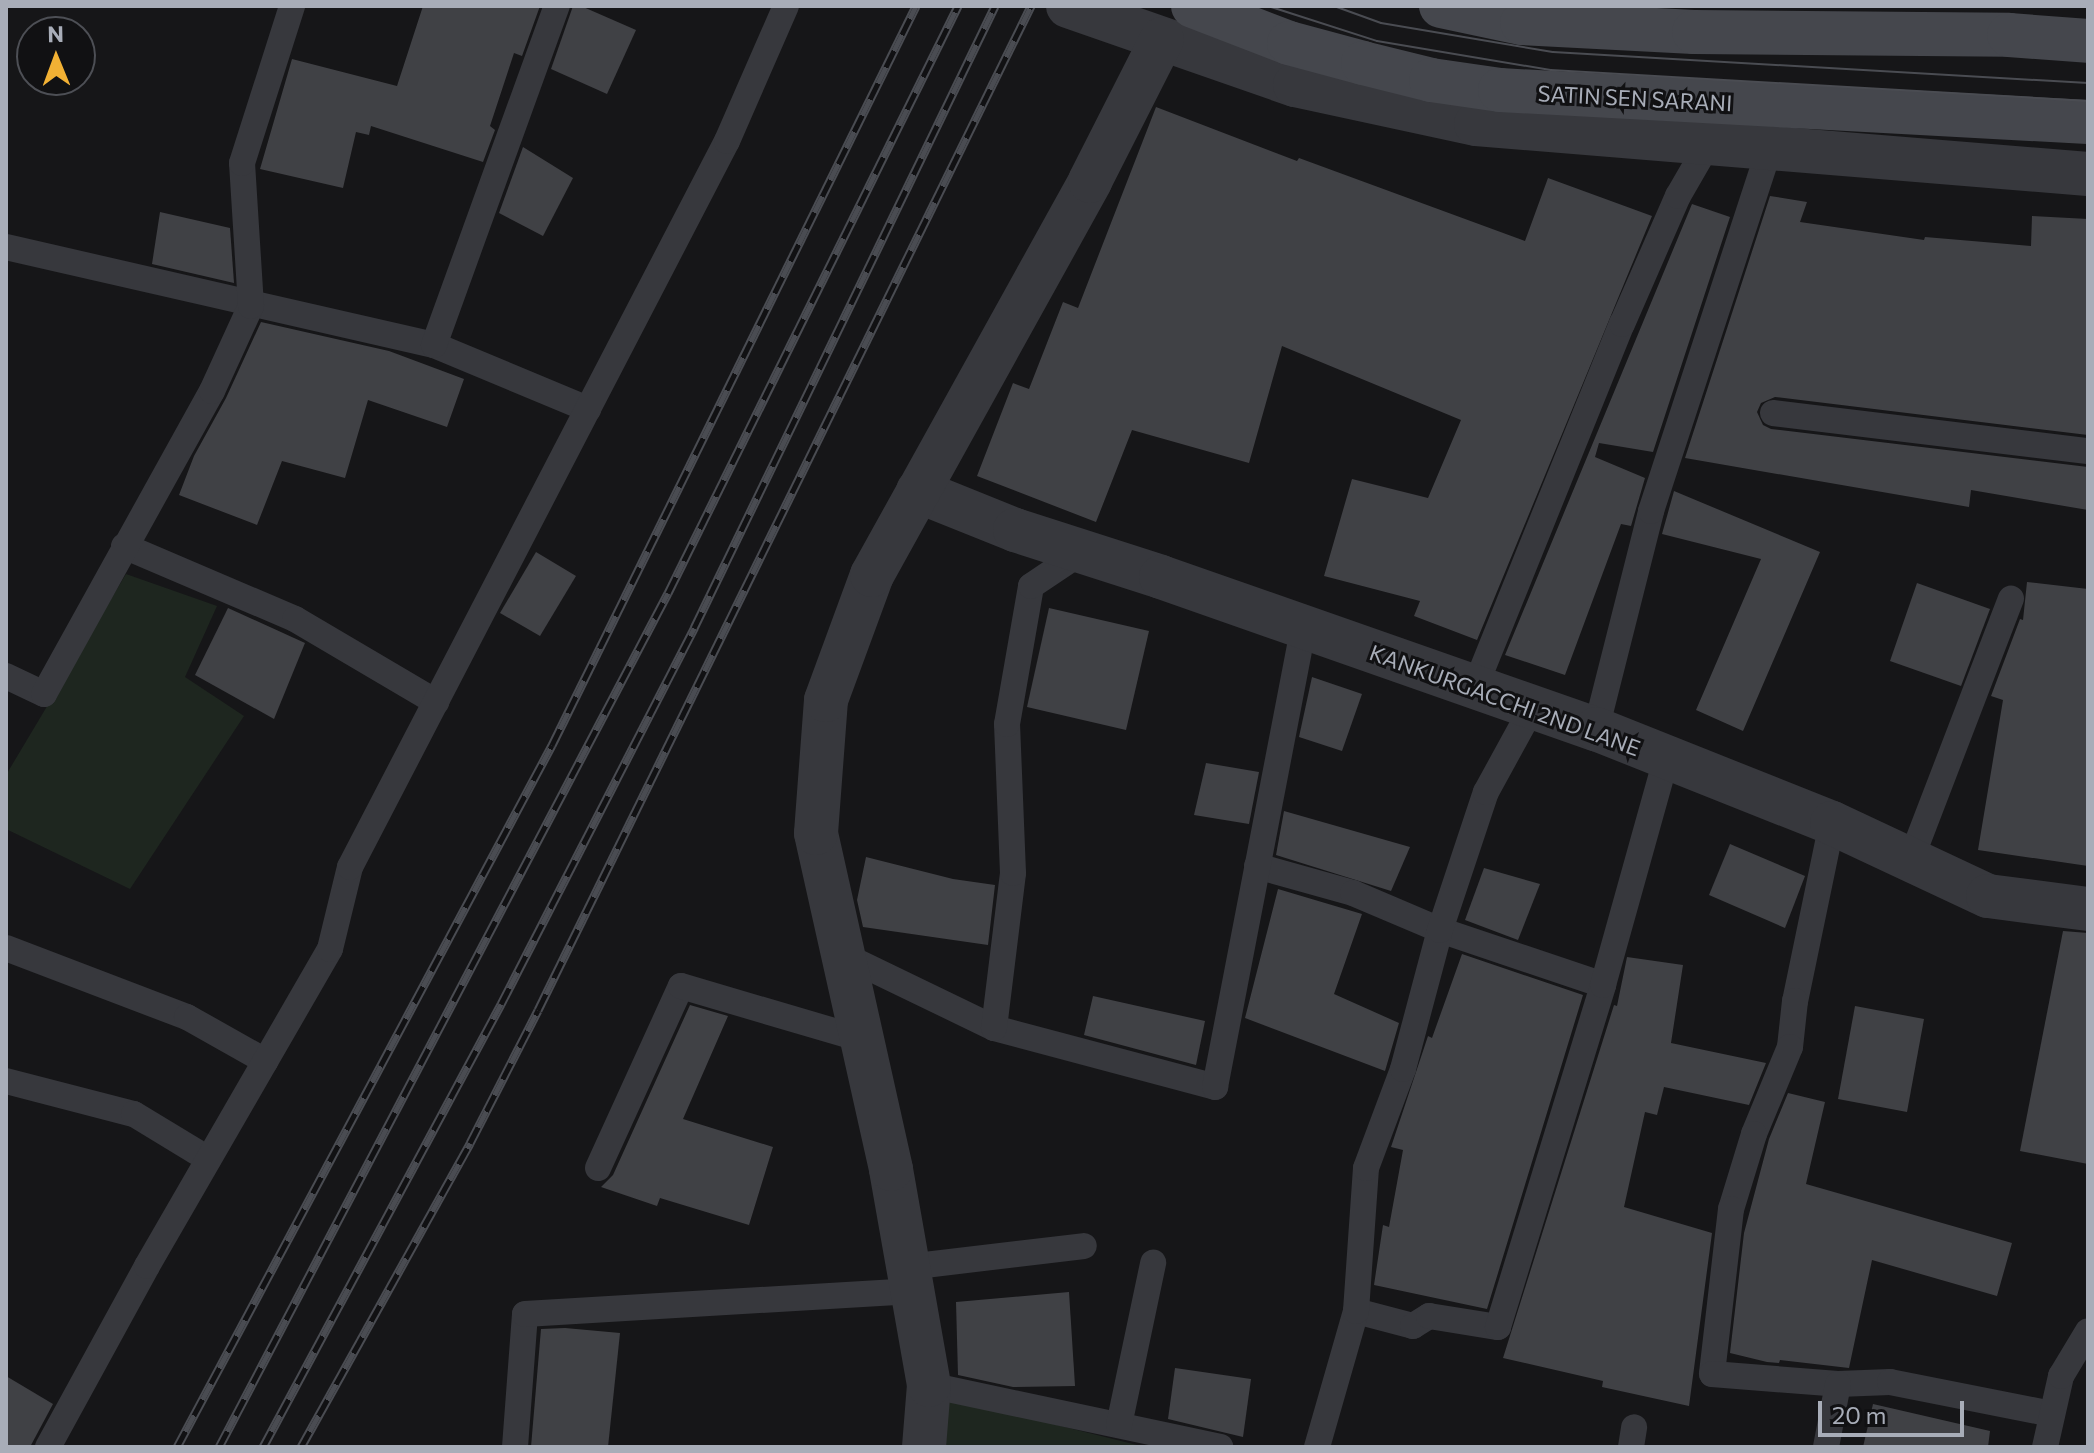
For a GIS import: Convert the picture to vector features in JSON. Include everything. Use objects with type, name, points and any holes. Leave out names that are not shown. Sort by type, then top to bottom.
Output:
[{"type":"main road","name":"SATIN SEN SARANI","points":[[1193,6],[1289,43],[1431,80],[1500,90],[2088,122]]},
{"type":"main road","points":[[1441,6],[1522,23],[1553,25],[1694,32],[2009,35],[2088,41]]},
{"type":"street","points":[[1068,6],[1295,85],[1476,124],[2088,174]]},
{"type":"street","points":[[924,1447],[929,1385],[891,1169],[816,833],[826,700],[872,575],[1090,181],[1162,39]]},
{"type":"street","name":"KANKURGACCHI 2ND LANE","points":[[918,491],[1015,530],[1596,729],[1666,760],[1832,823],[1988,896],[2088,909]]},
{"type":"lane","points":[[6,676],[44,694],[212,391],[251,306],[242,163],[292,6]]},
{"type":"lane","points":[[434,345],[557,6]]},
{"type":"lane","points":[[48,1447],[208,1159],[330,949],[350,867],[727,141],[786,6]]},
{"type":"lane","points":[[1475,687],[1622,324],[1678,196],[1708,144]]},
{"type":"lane","points":[[1596,729],[1651,511],[1769,149]]},
{"type":"lane","points":[[6,247],[251,306],[434,345],[588,409]]},
{"type":"lane","points":[[1773,413],[2088,451]]},
{"type":"lane","points":[[124,546],[295,619],[436,702]]},
{"type":"lane","points":[[994,1028],[1013,873],[1007,724],[1031,586],[1083,551]]},
{"type":"lane","points":[[1911,859],[2011,599]]},
{"type":"lane","points":[[841,954],[994,1028],[1215,1087],[1303,629]]},
{"type":"lane","points":[[1317,1447],[1356,1311],[1366,1168],[1403,1069],[1440,930],[1486,792],[1532,708]]},
{"type":"lane","points":[[1356,1311],[1413,1326],[1429,1316],[1498,1327],[1603,985],[1666,760]]},
{"type":"lane","points":[[1832,823],[1795,1001],[1790,1047],[1754,1134],[1731,1209],[1712,1374],[1838,1384],[1890,1382],[2052,1414]]},
{"type":"lane","points":[[1257,866],[1353,893],[1440,930],[1603,985]]},
{"type":"lane","points":[[6,948],[187,1017],[265,1061]]},
{"type":"lane","points":[[598,1168],[681,986],[861,1039]]},
{"type":"lane","points":[[6,1081],[134,1114],[208,1159]]},
{"type":"lane","points":[[515,1447],[525,1314],[910,1279],[1084,1246]]},
{"type":"lane","points":[[1119,1425],[1153,1263]]},
{"type":"lane","points":[[2045,1447],[2061,1376],[2088,1331]]},
{"type":"lane","points":[[2061,1376],[2088,1376]]},
{"type":"lane","points":[[1826,1447],[1838,1384]]},
{"type":"lane","points":[[929,1385],[1220,1447]]},
{"type":"shaded area","points":[[126,574],[217,606],[185,677],[244,716],[130,889],[6,829],[6,775]]},
{"type":"shaded area","points":[[945,1397],[1145,1447],[939,1447]]},
{"type":"building","points":[[423,6],[540,6],[522,56],[514,53],[490,126],[495,130],[483,162],[371,126],[369,135],[356,132],[343,188],[260,169],[292,59],[397,86]]},
{"type":"building","points":[[573,6],[581,6],[636,30],[607,94],[551,69]]},
{"type":"building","points":[[1156,107],[1297,161],[1299,158],[1525,241],[1548,178],[1652,216],[1477,640],[1414,616],[1420,601],[1324,576],[1352,479],[1428,498],[1461,420],[1282,346],[1249,463],[1132,430],[1096,522],[977,476],[1013,383],[1029,389],[1063,302],[1078,308]]},
{"type":"building","points":[[523,147],[573,178],[543,236],[499,213]]},
{"type":"building","points":[[1770,196],[1807,202],[1800,222],[1924,240],[1925,237],[2031,246],[2032,216],[2088,219],[2088,435],[1775,397],[1761,403],[1757,412],[1763,425],[1771,429],[2088,467],[2088,510],[1971,490],[1969,507],[1685,458]]},
{"type":"building","points":[[1692,204],[1730,217],[1653,452],[1599,443],[1595,457],[1645,478],[1631,526],[1621,524],[1565,675],[1505,655]]},
{"type":"building","points":[[160,212],[230,228],[234,283],[152,264]]},
{"type":"building","points":[[261,322],[389,351],[464,379],[447,427],[368,400],[345,478],[282,461],[257,525],[179,495],[194,456],[226,398]]},
{"type":"building","points":[[1674,491],[1820,552],[1743,731],[1696,710],[1761,559],[1662,534]]},
{"type":"building","points":[[536,552],[576,576],[540,636],[500,613]]},
{"type":"building","points":[[2027,582],[2088,589],[2088,866],[1978,850],[2003,700],[1991,696],[2020,619],[2023,620]]},
{"type":"building","points":[[1917,583],[1990,609],[1961,686],[1890,661]]},
{"type":"building","points":[[228,608],[305,643],[274,719],[195,675]]},
{"type":"building","points":[[1049,608],[1149,631],[1126,730],[1027,707]]},
{"type":"building","points":[[1312,677],[1362,694],[1342,751],[1299,737]]},
{"type":"building","points":[[1206,763],[1259,772],[1249,824],[1194,815]]},
{"type":"building","points":[[1284,811],[1410,847],[1391,891],[1276,855]]},
{"type":"building","points":[[1730,844],[1805,876],[1785,928],[1709,895]]},
{"type":"building","points":[[866,857],[953,879],[995,885],[988,945],[863,927],[857,900]]},
{"type":"building","points":[[1484,868],[1540,884],[1518,940],[1465,920]]},
{"type":"building","points":[[1278,889],[1362,914],[1334,994],[1399,1023],[1385,1071],[1245,1018]]},
{"type":"building","points":[[2063,931],[2088,933],[2088,1164],[2020,1151]]},
{"type":"building","points":[[1462,954],[1583,995],[1487,1309],[1374,1285],[1383,1225],[1389,1227],[1403,1150],[1391,1147],[1428,1036],[1432,1038]]},
{"type":"building","points":[[1627,957],[1683,965],[1671,1043],[1766,1063],[1749,1105],[1664,1087],[1657,1115],[1645,1112],[1624,1207],[1712,1233],[1689,1406],[1602,1387],[1603,1381],[1503,1358],[1614,1005],[1617,1006]]},
{"type":"building","points":[[1093,996],[1205,1021],[1196,1065],[1084,1035]]},
{"type":"building","points":[[690,1005],[728,1016],[683,1119],[773,1147],[749,1225],[660,1198],[657,1206],[601,1187],[613,1175]]},
{"type":"building","points":[[1855,1006],[1924,1019],[1907,1112],[1838,1099]]},
{"type":"building","points":[[1788,1093],[1825,1102],[1806,1184],[2012,1243],[1997,1296],[1872,1260],[1849,1368],[1780,1360],[1779,1363],[1767,1362],[1730,1353],[1744,1233],[1769,1139]]},
{"type":"building","points":[[1069,1292],[1075,1386],[1013,1387],[958,1375],[956,1302]]},
{"type":"building","points":[[541,1329],[620,1333],[608,1447],[531,1447]]},
{"type":"building","points":[[1175,1368],[1251,1379],[1243,1437],[1168,1419]]},
{"type":"building","points":[[6,1376],[53,1404],[30,1447],[6,1447]]},
{"type":"building","points":[[1873,1404],[1990,1431],[1988,1447],[1863,1447]]},
{"type":"tram line","points":[[1268,6],[1377,41],[1551,70],[2088,101]]},
{"type":"tram line","points":[[1334,6],[1381,23],[1553,52],[2088,83]]},
{"type":"railway","points":[[177,1447],[552,745],[916,6]]},
{"type":"railway","points":[[219,1447],[668,593],[958,6]]},
{"type":"railway","points":[[263,1447],[501,1004],[694,628],[995,6]]},
{"type":"railway","points":[[301,1447],[470,1143],[538,1010],[1031,6]]}]
